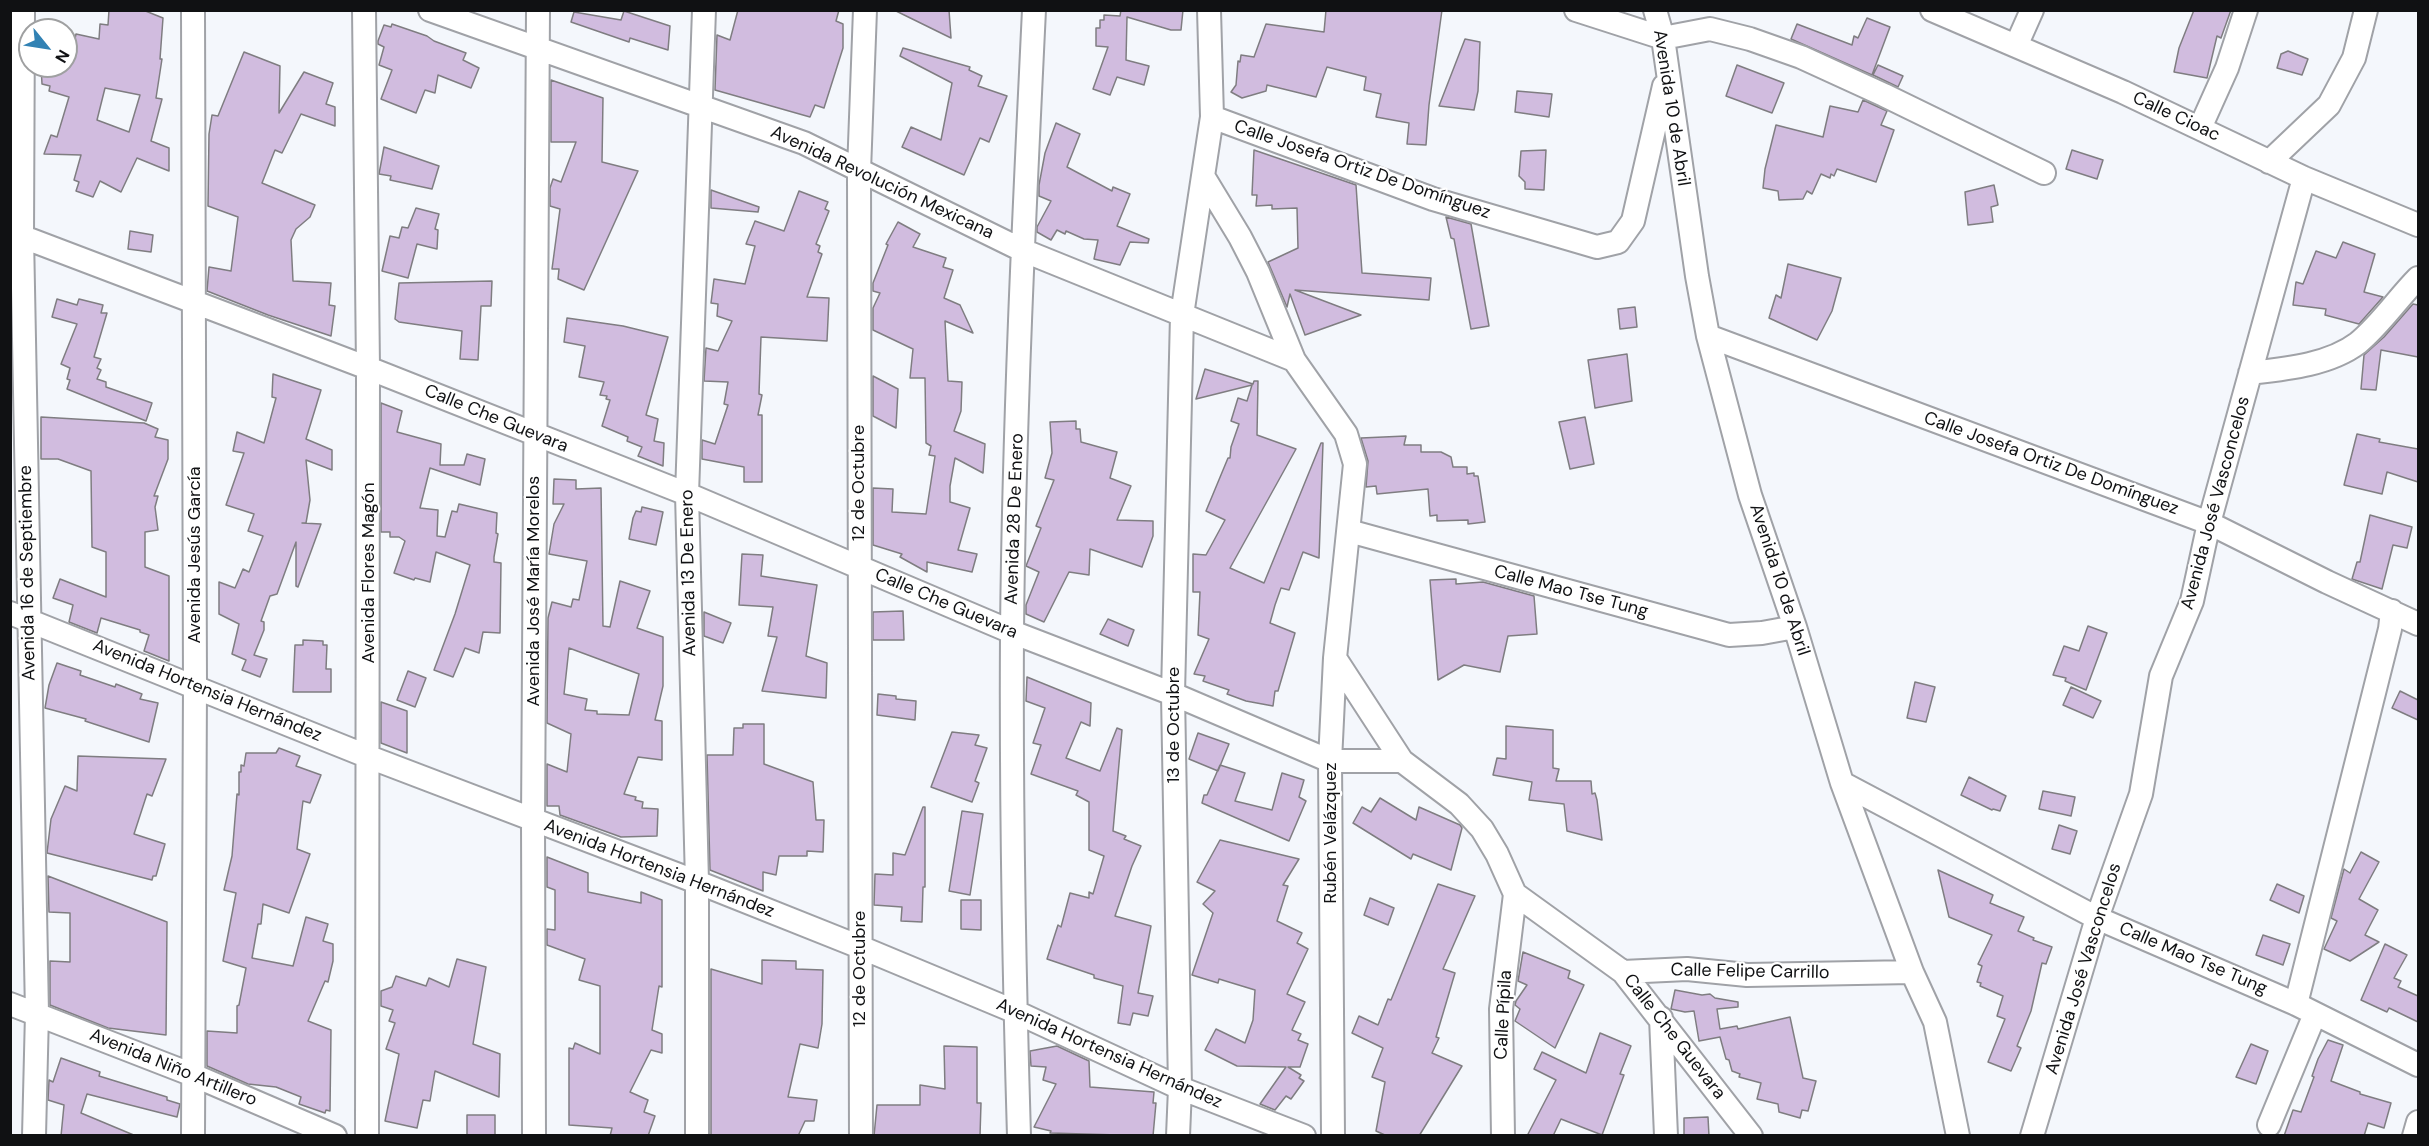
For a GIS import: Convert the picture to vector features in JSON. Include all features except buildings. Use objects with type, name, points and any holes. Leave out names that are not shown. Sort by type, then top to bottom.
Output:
[{"type":"street","name":"Avenida 16 de Septiembre","points":[[23,10],[16,234],[20,616],[37,1013],[34,1136]]},
{"type":"street","name":"Avenida Jesús García","points":[[193,10],[195,685],[193,1136]]},
{"type":"street","name":"Avenida Flores Magón","points":[[364,10],[368,368],[367,1136]]},
{"type":"street","name":"Avenida Revolución Mexicana","points":[[430,10],[804,143],[1022,250],[1294,360]]},
{"type":"street","name":"Avenida José María Morelos","points":[[534,1136],[533,821],[538,10]]},
{"type":"street","name":"Avenida 13 De Enero","points":[[697,1136],[697,882],[687,494],[704,10]]},
{"type":"street","name":"12 de Octubre","points":[[861,1136],[859,171],[865,10]]},
{"type":"street","name":"Avenida 28 De Enero","points":[[1019,1136],[1012,632],[1022,250],[1034,10]]},
{"type":"street","points":[[1209,10],[1212,117],[1203,176],[1258,272],[1294,360],[1346,434],[1355,464],[1349,531]]},
{"type":"street","points":[[1576,10],[1663,38],[1710,29],[1750,39],[1801,57],[2044,173]]},
{"type":"street","name":"Avenida 10 de Abril","points":[[1655,10],[1663,38],[1697,276],[1708,336],[1750,495],[1795,627],[1842,783],[1912,972],[1935,1022],[1958,1136]]},
{"type":"street","name":"Calle Cioac","points":[[1932,10],[2123,92],[2304,178],[2418,225]]},
{"type":"street","points":[[2016,46],[2032,10]]},
{"type":"street","points":[[2200,128],[2227,69],[2246,10]]},
{"type":"street","points":[[2270,162],[2329,105],[2354,58],[2366,10]]},
{"type":"street","name":"Calle Josefa Ortiz De Domínguez","points":[[1212,117],[1433,199],[1597,247],[1618,242],[1633,221],[1667,72]]},
{"type":"street","name":"13 de Octubre","points":[[1179,1136],[1173,694],[1182,315],[1203,176]]},
{"type":"street","name":"Avenida José Vasconcelos","points":[[2032,1136],[2097,918],[2141,794],[2161,676],[2192,602],[2210,523],[2304,178]]},
{"type":"street","name":"Calle Che Guevara","points":[[16,234],[194,304],[368,368],[687,494],[1012,632],[1173,694],[1330,761],[1402,761],[1459,804],[1482,829],[1497,854],[1515,894],[1623,972],[1751,1136]]},
{"type":"street","points":[[2250,373],[2335,357],[2357,344],[2418,278]]},
{"type":"street","name":"Calle Josefa Ortiz De Domínguez","points":[[1708,336],[2210,523],[2327,582],[2418,624]]},
{"type":"street","name":"Calle Mao Tse Tung","points":[[1349,531],[1729,635],[1762,633],[1795,627]]},
{"type":"street","name":"Rubén Velázquez","points":[[1333,1136],[1330,761],[1335,658],[1349,531]]},
{"type":"street","points":[[2269,1125],[2305,1009],[2390,629],[2392,611]]},
{"type":"street","name":"Avenida Hortensia Hernández","points":[[20,616],[369,757],[860,947],[1016,1012],[1180,1088],[1304,1136]]},
{"type":"street","points":[[1335,658],[1402,761]]},
{"type":"street","name":"Calle Mao Tse Tung","points":[[1842,783],[2097,918],[2305,1009],[2418,1065]]},
{"type":"street","name":"Calle Pípila","points":[[1503,1136],[1501,1009],[1515,894]]},
{"type":"street","name":"Calle Felipe Carrillo","points":[[1623,972],[1687,969],[1747,975],[1912,972]]},
{"type":"street","name":"Avenida Niño Artillero","points":[[10,1004],[193,1075],[335,1136]]},
{"type":"street","points":[[1661,1018],[1666,1136]]},
{"type":"street","points":[[2414,1136],[2418,1122]]}]
